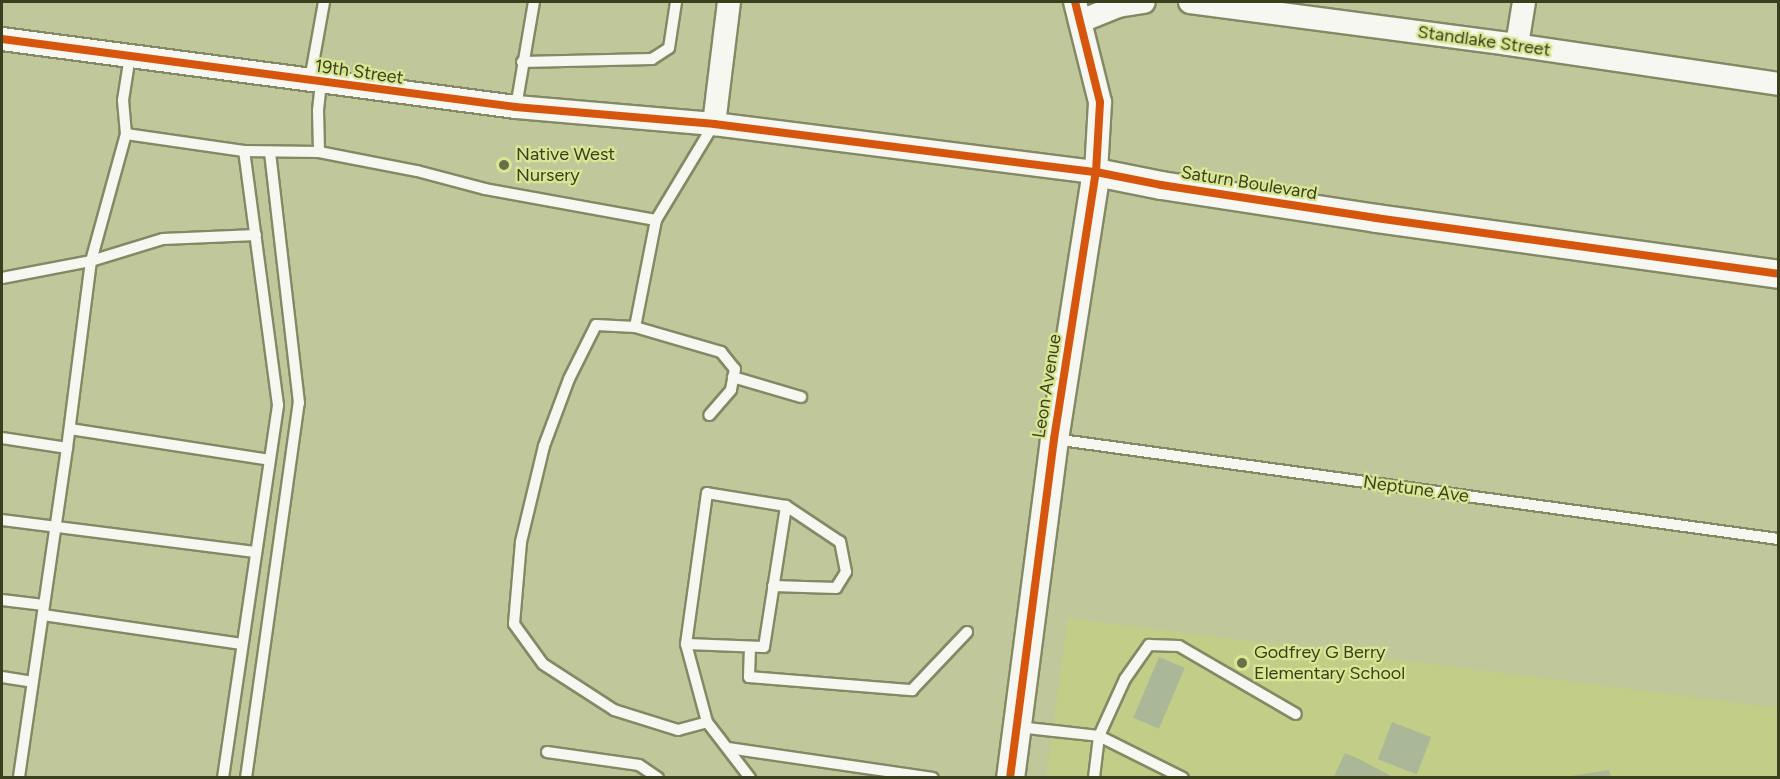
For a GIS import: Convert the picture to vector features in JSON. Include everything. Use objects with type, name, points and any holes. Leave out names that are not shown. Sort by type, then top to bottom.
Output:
[{"type":"street","points":[[714,124],[729,2]]},
{"type":"street","points":[[1078,11],[1144,2]]},
{"type":"street","name":"Standlake Street","points":[[1190,2],[1215,3],[1517,45],[1779,84]]},
{"type":"street","points":[[1517,45],[1524,2]]},
{"type":"street","name":"Leon Avenue","points":[[1010,777],[1053,439],[1096,172],[1100,102],[1078,11]]},
{"type":"street","name":"19th Street","points":[[2,39],[516,108],[714,124]]},
{"type":"street","name":"Saturn Boulevard","points":[[714,124],[1096,172],[1161,185],[1376,218],[1779,274]]},
{"type":"lane","points":[[319,152],[316,81],[324,2]]},
{"type":"lane","points":[[516,108],[534,2]]},
{"type":"lane","points":[[522,62],[651,59],[669,48],[676,2]]},
{"type":"lane","points":[[19,777],[70,429],[91,261],[126,134],[123,100],[130,56]]},
{"type":"lane","points":[[635,327],[656,220],[714,124]]},
{"type":"lane","points":[[126,134],[244,151],[319,152],[417,171],[484,189],[656,220]]},
{"type":"lane","points":[[223,777],[278,405],[244,151]]},
{"type":"lane","points":[[246,777],[299,403],[270,152]]},
{"type":"lane","points":[[2,278],[91,261],[163,239],[256,235]]},
{"type":"lane","points":[[708,722],[678,730],[614,710],[543,664],[514,624],[521,542],[544,446],[569,379],[596,325],[635,327],[721,352],[735,369],[731,390],[710,415]]},
{"type":"lane","points":[[733,377],[801,397]]},
{"type":"lane","points":[[70,429],[270,460]]},
{"type":"lane","points":[[2,438],[67,448]]},
{"type":"lane","name":"Neptune Ave","points":[[1053,439],[1779,539]]},
{"type":"lane","points":[[750,777],[708,722],[686,644],[707,493],[786,506],[840,542],[846,572],[836,588],[773,586]]},
{"type":"lane","points":[[686,644],[764,647],[786,506]]},
{"type":"lane","points":[[2,520],[256,552]]},
{"type":"lane","points":[[2,600],[44,610],[242,645]]},
{"type":"lane","points":[[750,647],[749,677],[912,690],[968,632]]},
{"type":"lane","points":[[1094,777],[1099,736],[1125,679],[1149,645],[1179,646],[1296,714]]},
{"type":"lane","points":[[2,677],[33,682]]},
{"type":"lane","points":[[1017,727],[1099,736],[1183,777]]},
{"type":"lane","points":[[728,748],[883,774],[933,777]]},
{"type":"lane","points":[[547,752],[639,765],[658,777]]},
{"type":"shaded area","name":"Godfrey G Berry Elementary School","points":[[1068,618],[1778,708],[1778,777],[1046,778]]},
{"type":"building","points":[[1159,657],[1185,668],[1159,729],[1133,718]]},
{"type":"building","points":[[1392,722],[1431,737],[1417,774],[1378,759]]},
{"type":"building","points":[[1345,753],[1359,759],[1395,778],[1333,778]]},
{"type":"building","points":[[1609,770],[1611,778],[1572,778],[1571,776]]},
{"type":"cycle path","points":[[1010,778],[1054,439],[1096,172],[1100,102],[1075,2]]},
{"type":"cycle path","points":[[2,39],[516,107],[714,124],[1096,172],[1161,185],[1376,218],[1778,274]]},
{"type":"place","name":"Native West Nursery","points":[[504,165]]},
{"type":"place","name":"Godfrey G Berry Elementary School","points":[[1242,663]]}]
